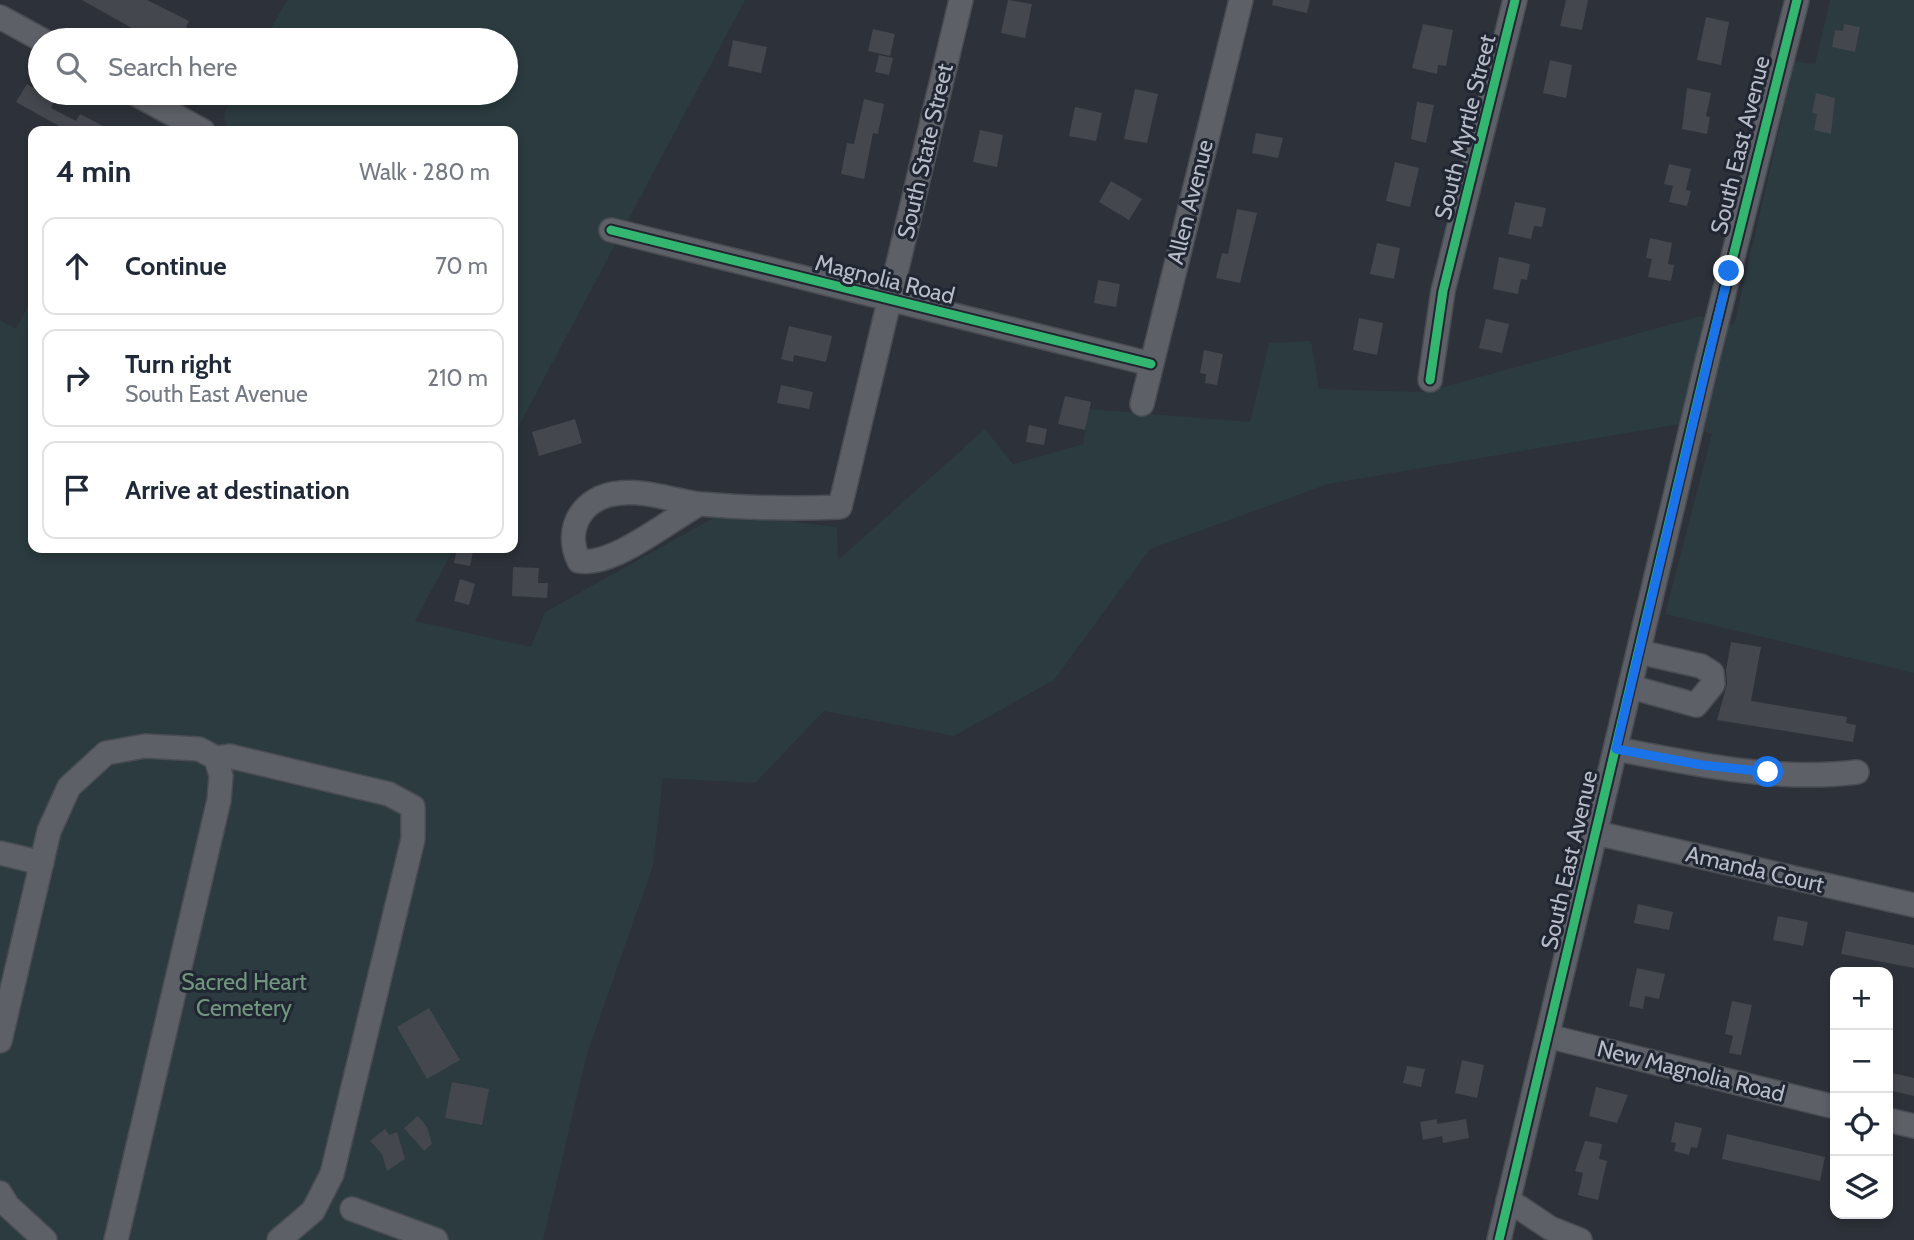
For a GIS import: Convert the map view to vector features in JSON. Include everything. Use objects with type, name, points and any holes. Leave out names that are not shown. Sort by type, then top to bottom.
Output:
[{"type":"street","name":"Allen Avenue","points":[[1142,404],[1241,0]]},
{"type":"street","name":"South Myrtle Street","points":[[1430,380],[1435,333],[1515,0]]},
{"type":"street","name":"South East Avenue","points":[[1499,1240],[1797,0]]},
{"type":"street","name":"South State Street","points":[[699,504],[840,507],[890,301],[955,1]]},
{"type":"street","points":[[0,17],[28,33]]},
{"type":"street","points":[[155,105],[193,126]]},
{"type":"street","name":"Magnolia Road","points":[[611,230],[1151,364]]},
{"type":"street","points":[[620,492],[699,504],[618,554],[592,563],[579,561],[572,547],[575,520],[590,501],[620,492]]},
{"type":"street","points":[[1630,687],[1696,705],[1713,684],[1712,673],[1701,666],[1639,652]]},
{"type":"street","points":[[0,1041],[49,831],[69,787],[106,753],[145,746],[199,749],[216,758],[229,756],[389,794],[413,807],[413,839],[332,1174],[313,1211],[279,1240]]},
{"type":"street","points":[[1616,749],[1740,769],[1834,775],[1857,772]]},
{"type":"street","points":[[116,1240],[219,800],[221,776],[216,758]]},
{"type":"street","name":"Amanda Court","points":[[1596,833],[1914,905]]},
{"type":"street","points":[[0,853],[42,863]]},
{"type":"street","name":"New Magnolia Road","points":[[1547,1036],[1830,1106]]},
{"type":"street","points":[[1893,1121],[1914,1126]]},
{"type":"street","points":[[332,1174],[352,1203],[352,1209]]},
{"type":"street","points":[[0,1193],[8,1206],[46,1240]]},
{"type":"street","points":[[1508,1200],[1550,1228],[1580,1240]]},
{"type":"street","points":[[313,1211],[352,1209],[436,1240]]},
{"type":"green space","points":[[287,0],[745,0],[518,428],[518,126],[225,126],[224,113],[228,105],[518,105],[518,28],[271,28]]},
{"type":"green space","name":"Sacred Heart Cemetery","points":[[1830,0],[1914,0],[1914,673],[1665,614],[1712,434],[1680,424],[1328,484],[1150,549],[1054,680],[954,736],[824,711],[755,783],[663,778],[653,866],[587,1054],[543,1240],[0,1240],[0,320],[16,329],[28,306],[28,553],[451,553],[415,621],[531,647],[545,612],[722,513],[837,527],[838,560],[985,429],[1013,464],[1083,444],[1089,409],[1250,422],[1269,343],[1311,341],[1319,389],[1425,392],[1701,316],[1734,325],[1795,61],[1815,64]]},
{"type":"building","points":[[82,0],[147,0],[189,21],[186,27],[188,28],[132,28]]},
{"type":"building","points":[[1008,0],[1032,4],[1025,38],[1001,33]]},
{"type":"building","points":[[1273,0],[1310,0],[1307,13],[1272,5]]},
{"type":"building","points":[[1566,0],[1588,0],[1582,30],[1560,26]]},
{"type":"building","points":[[1706,17],[1729,22],[1721,65],[1697,60]]},
{"type":"building","points":[[1423,24],[1453,30],[1446,66],[1438,65],[1437,74],[1412,68]]},
{"type":"building","points":[[1844,24],[1860,27],[1855,52],[1832,47],[1835,30],[1843,31]]},
{"type":"building","points":[[873,29],[895,34],[890,56],[868,51]]},
{"type":"building","points":[[733,40],[767,47],[761,73],[728,66]]},
{"type":"building","points":[[879,55],[893,58],[889,75],[875,72]]},
{"type":"building","points":[[1550,60],[1572,65],[1566,98],[1543,93]]},
{"type":"building","points":[[27,84],[28,105],[52,105],[51,108],[76,121],[80,114],[103,126],[59,126],[16,102]]},
{"type":"building","points":[[1687,88],[1711,93],[1706,116],[1710,117],[1707,134],[1682,129]]},
{"type":"building","points":[[1135,89],[1158,94],[1147,143],[1124,139]]},
{"type":"building","points":[[1816,93],[1835,98],[1831,134],[1814,130],[1817,114],[1812,113]]},
{"type":"building","points":[[864,99],[884,104],[878,134],[873,133],[864,179],[841,174],[847,143],[854,144]]},
{"type":"building","points":[[1417,102],[1434,105],[1426,143],[1411,139]]},
{"type":"building","points":[[1075,107],[1102,113],[1096,141],[1069,136]]},
{"type":"building","points":[[980,130],[1003,135],[997,167],[973,162]]},
{"type":"building","points":[[1256,133],[1283,138],[1278,158],[1252,153]]},
{"type":"building","points":[[1395,162],[1419,168],[1410,207],[1386,201]]},
{"type":"building","points":[[1669,164],[1691,169],[1686,190],[1691,191],[1687,206],[1669,202],[1673,186],[1664,184]]},
{"type":"building","points":[[1111,181],[1142,199],[1129,220],[1099,202]]},
{"type":"building","points":[[1515,202],[1546,208],[1542,227],[1534,226],[1531,239],[1508,234]]},
{"type":"building","points":[[1237,209],[1257,213],[1240,283],[1216,278],[1222,253],[1228,254]]},
{"type":"building","points":[[1650,238],[1672,243],[1668,264],[1674,265],[1671,281],[1648,277],[1652,259],[1646,258]]},
{"type":"building","points":[[1377,243],[1400,248],[1394,279],[1370,274]]},
{"type":"building","points":[[1499,257],[1530,264],[1527,280],[1521,279],[1518,294],[1493,289]]},
{"type":"building","points":[[1098,280],[1120,284],[1116,307],[1094,303]]},
{"type":"building","points":[[1359,318],[1383,323],[1377,355],[1353,350]]},
{"type":"building","points":[[1486,319],[1509,324],[1502,353],[1479,348]]},
{"type":"building","points":[[789,326],[832,336],[826,362],[794,355],[793,362],[781,359]]},
{"type":"building","points":[[1204,350],[1223,354],[1217,385],[1205,383],[1206,374],[1200,373]]},
{"type":"building","points":[[781,385],[813,392],[809,409],[777,403]]},
{"type":"building","points":[[1065,396],[1091,402],[1085,430],[1058,424]]},
{"type":"building","points":[[575,419],[582,443],[539,456],[532,432]]},
{"type":"building","points":[[1029,425],[1047,429],[1044,445],[1026,442]]},
{"type":"building","points":[[456,553],[473,553],[470,566],[454,563]]},
{"type":"building","points":[[513,567],[539,568],[538,583],[548,583],[547,598],[512,596]]},
{"type":"building","points":[[460,579],[475,584],[469,605],[454,601]]},
{"type":"building","points":[[1731,642],[1761,647],[1751,701],[1847,717],[1846,723],[1856,725],[1853,742],[1717,720],[1727,684],[1726,670]]},
{"type":"building","points":[[1638,904],[1673,912],[1669,930],[1634,923]]},
{"type":"building","points":[[1778,916],[1808,922],[1803,946],[1773,940]]},
{"type":"building","points":[[1846,931],[1914,945],[1914,968],[1841,954]]},
{"type":"building","points":[[1637,968],[1665,974],[1659,999],[1645,996],[1643,1009],[1629,1006]]},
{"type":"building","points":[[1732,1001],[1752,1005],[1741,1055],[1729,1053],[1733,1036],[1725,1034]]},
{"type":"building","points":[[429,1008],[460,1060],[427,1079],[397,1027]]},
{"type":"building","points":[[1462,1060],[1484,1065],[1477,1098],[1455,1093]]},
{"type":"building","points":[[1407,1066],[1425,1069],[1421,1087],[1403,1083]]},
{"type":"building","points":[[1893,1073],[1914,1078],[1914,1096],[1893,1091]]},
{"type":"building","points":[[452,1082],[489,1089],[482,1125],[445,1118]]},
{"type":"building","points":[[1596,1087],[1628,1095],[1617,1123],[1589,1116]]},
{"type":"building","points":[[418,1116],[427,1127],[432,1144],[424,1151],[404,1128]]},
{"type":"building","points":[[1437,1119],[1437,1124],[1466,1119],[1469,1138],[1443,1143],[1442,1136],[1423,1140],[1420,1122]]},
{"type":"building","points":[[1675,1122],[1702,1128],[1697,1148],[1691,1147],[1689,1155],[1674,1151],[1676,1143],[1671,1142]]},
{"type":"building","points":[[385,1129],[389,1135],[397,1132],[405,1159],[387,1171],[382,1154],[370,1141]]},
{"type":"building","points":[[1727,1134],[1825,1157],[1820,1181],[1722,1159]]},
{"type":"building","points":[[1585,1141],[1602,1144],[1599,1159],[1607,1161],[1598,1200],[1578,1195],[1583,1173],[1575,1171]]},
{"type":"cycle path","points":[[1430,380],[1443,291],[1515,0]]},
{"type":"cycle path","points":[[1499,1240],[1708,357],[1797,0]]},
{"type":"cycle path","points":[[611,230],[1151,364]]},
{"type":"route","points":[[1729,271],[1616,749],[1702,765],[1768,772]]}]
